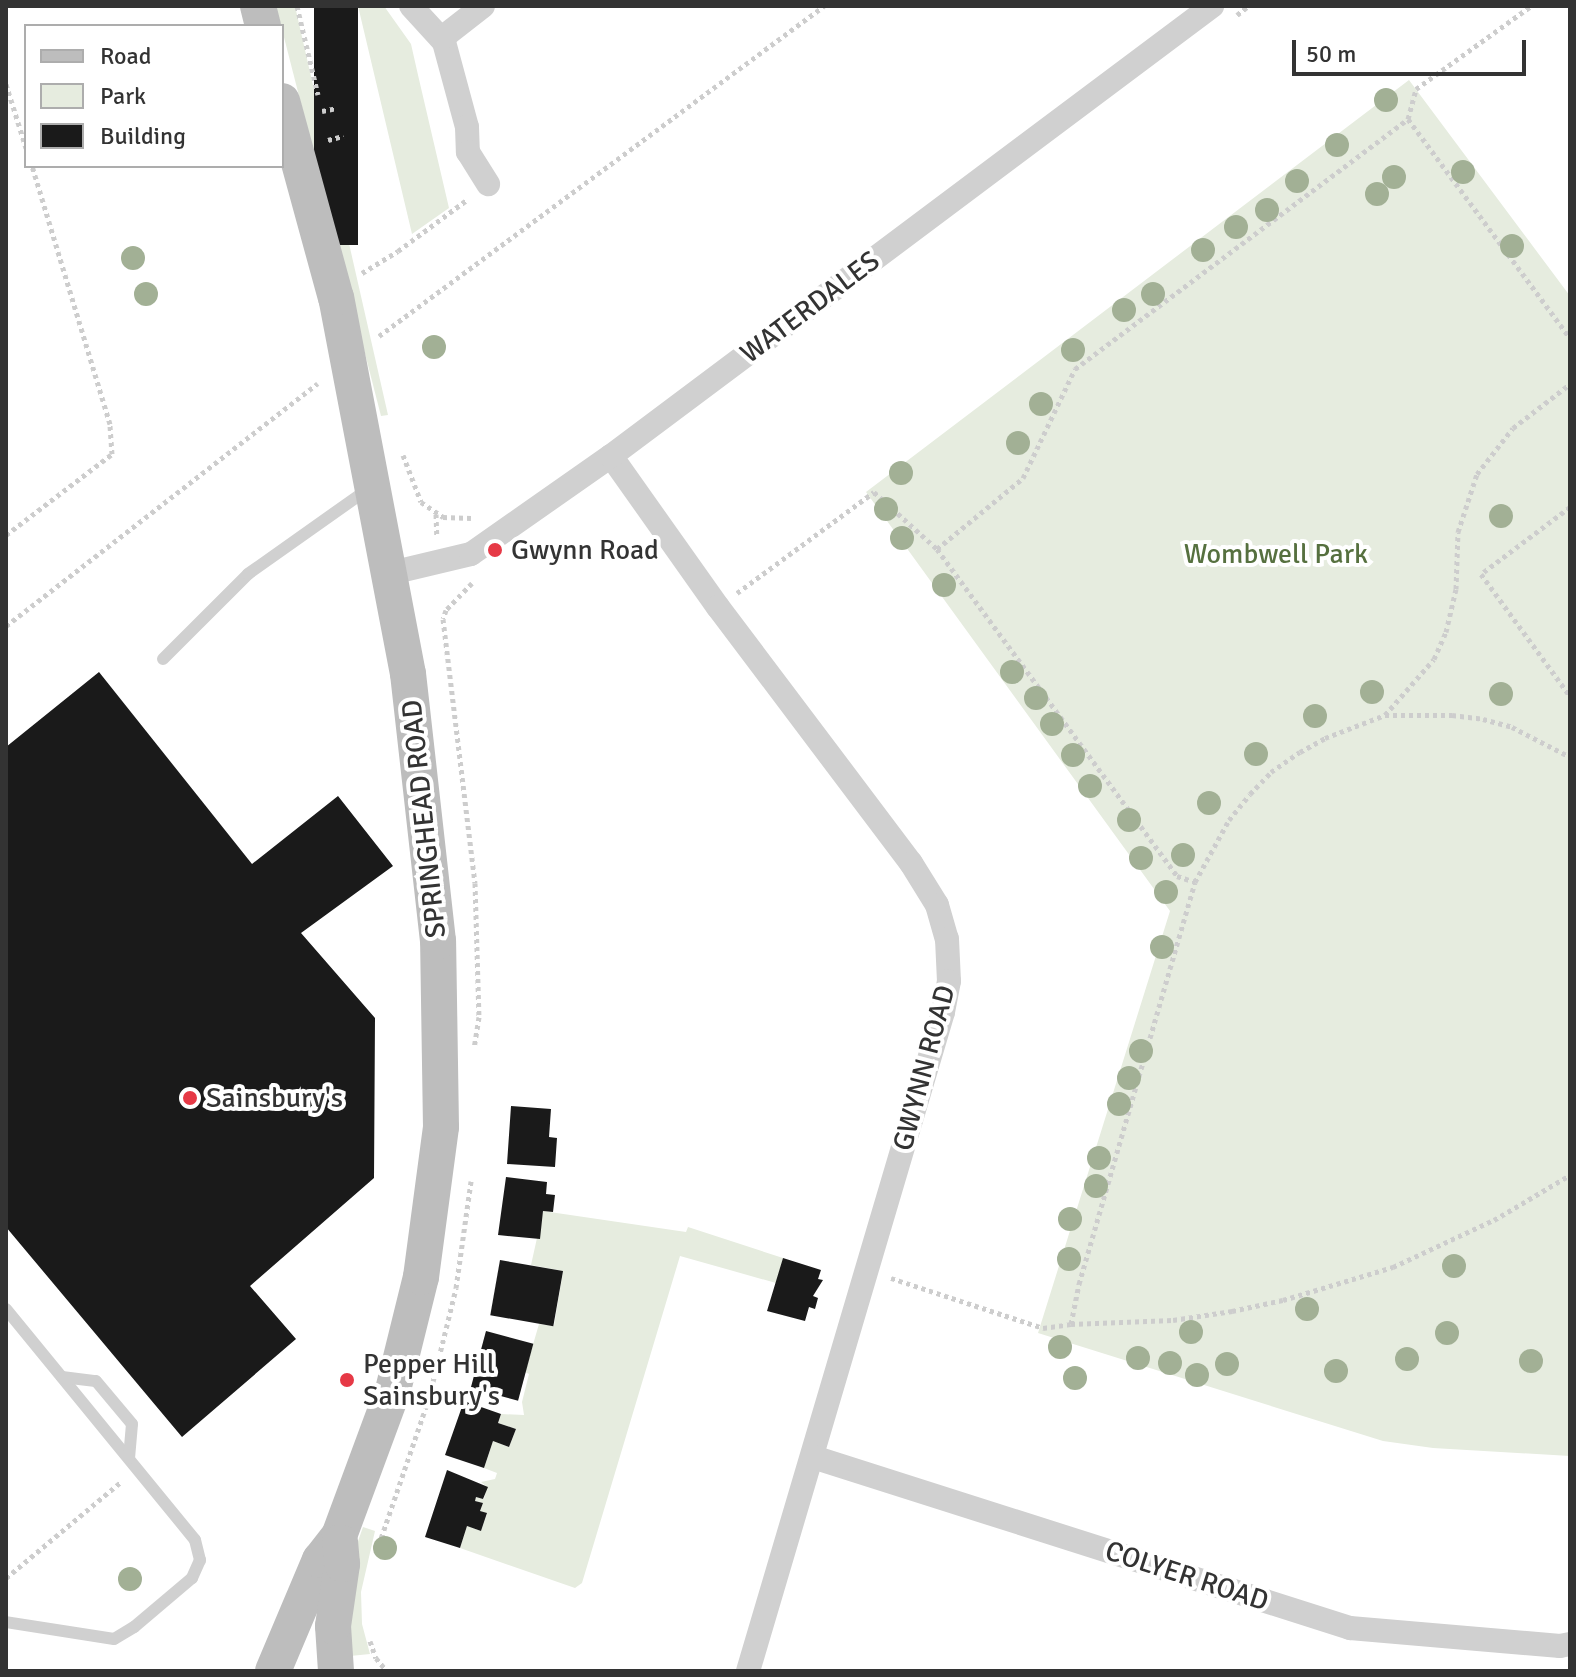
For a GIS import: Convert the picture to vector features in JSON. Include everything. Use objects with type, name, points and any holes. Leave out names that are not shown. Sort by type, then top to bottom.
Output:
[{"type":"main road","name":"SPRINGHEAD ROAD","points":[[273,1671],[320,1560],[339,1536],[406,1347],[426,1245],[441,1127],[441,997],[418,749],[391,573],[364,435],[348,286],[284,107]]},
{"type":"main road","name":"SPRINGHEAD ROAD","points":[[336,1671],[333,1626],[334,1596],[342,1564],[339,1536]]},
{"type":"street","points":[[411,6],[442,38],[467,127],[468,152],[488,184]]},
{"type":"street","points":[[442,38],[483,6]]},
{"type":"street","name":"WATERDALES","points":[[391,573],[471,554],[611,456],[1219,14]]},
{"type":"street","name":"GWYNN ROAD","points":[[611,456],[718,607],[923,879],[941,916],[947,939],[949,981],[943,1012],[878,1274],[813,1457],[748,1671]]},
{"type":"street","name":"COLYER ROAD","points":[[813,1457],[1350,1628],[1560,1646],[1570,1644]]},
{"type":"lane","points":[[163,659],[248,574],[374,484]]},
{"type":"lane","points":[[6,1309],[197,1543],[200,1560],[196,1574],[134,1627],[114,1639],[6,1622]]},
{"type":"lane","points":[[62,1377],[96,1381],[132,1424],[129,1458]]},
{"type":"path","points":[[379,336],[824,6]]},
{"type":"path","points":[[1219,14],[1248,6]]},
{"type":"path","points":[[937,549],[1023,478],[1075,369],[1408,119],[1416,89],[1531,6]]},
{"type":"path","points":[[6,84],[24,142]]},
{"type":"path","points":[[322,111],[337,108]]},
{"type":"path","points":[[1408,119],[1570,338]]},
{"type":"path","points":[[328,140],[343,136]]},
{"type":"path","points":[[6,535],[97,469],[112,454],[110,424],[33,168]]},
{"type":"path","points":[[348,286],[488,184]]},
{"type":"path","points":[[6,626],[329,374]]},
{"type":"path","points":[[1385,715],[1434,659],[1446,632],[1456,589],[1458,532],[1477,474],[1513,428],[1570,384]]},
{"type":"path","points":[[401,449],[421,502],[443,517],[476,518]]},
{"type":"path","points":[[718,607],[874,492],[937,549],[1177,876],[1195,882]]},
{"type":"path","points":[[1570,507],[1481,574],[1570,696]]},
{"type":"path","points":[[472,1056],[479,1031],[475,883],[443,619],[455,599],[481,577]]},
{"type":"path","points":[[729,580],[747,604]]},
{"type":"path","points":[[1071,1324],[1079,1284],[1195,882],[1229,820],[1271,772],[1325,738],[1385,715],[1452,715],[1483,719],[1512,727],[1570,757]]},
{"type":"path","points":[[878,1274],[1040,1328],[1173,1320],[1257,1305],[1342,1284],[1441,1247],[1570,1175]]},
{"type":"path","points":[[372,1564],[406,1468],[443,1347],[461,1260],[471,1178]]},
{"type":"path","points":[[878,1274],[893,1263]]},
{"type":"path","points":[[6,1578],[138,1469]]},
{"type":"green space","points":[[276,6],[295,6],[388,415],[381,416],[284,37],[284,24],[281,24]]},
{"type":"green space","points":[[358,6],[384,6],[411,44],[449,208],[412,234]]},
{"type":"green space","name":"Wombwell Park","points":[[1409,80],[1570,296],[1570,1456],[1433,1448],[1383,1441],[1038,1333],[1170,911],[866,492]]},
{"type":"green space","points":[[543,1211],[686,1232],[688,1227],[783,1258],[776,1283],[680,1256],[582,1583],[575,1588],[460,1548],[467,1526],[481,1531],[487,1514],[480,1511],[483,1503],[475,1501],[476,1497],[484,1499],[487,1487],[481,1482],[495,1479],[497,1473],[484,1468],[493,1441],[509,1447],[516,1429],[498,1423],[501,1414],[524,1415],[522,1402],[529,1374],[525,1372],[539,1324],[554,1326],[563,1271],[531,1265]]},
{"type":"green space","points":[[363,1527],[375,1531],[361,1592],[362,1624],[370,1654],[350,1656],[346,1629],[357,1544]]},
{"type":"building","points":[[314,6],[358,6],[358,245],[314,245]]},
{"type":"building","name":"Sainsbury's","points":[[99,672],[252,864],[338,796],[393,866],[301,933],[375,1018],[374,1178],[250,1286],[296,1339],[182,1437],[6,1227],[6,747]]},
{"type":"building","points":[[511,1106],[551,1109],[549,1137],[557,1138],[555,1167],[507,1164]]},
{"type":"building","points":[[506,1177],[547,1182],[546,1194],[555,1195],[553,1212],[543,1211],[540,1239],[498,1235]]},
{"type":"building","points":[[783,1258],[821,1270],[818,1279],[823,1280],[813,1296],[818,1298],[815,1309],[809,1307],[805,1321],[767,1311]]},
{"type":"building","points":[[500,1260],[563,1271],[553,1326],[490,1315]]},
{"type":"building","points":[[486,1331],[533,1344],[518,1401],[471,1388]]},
{"type":"building","points":[[464,1401],[501,1414],[498,1423],[516,1429],[509,1447],[493,1441],[484,1468],[445,1455]]},
{"type":"building","points":[[447,1470],[488,1487],[483,1499],[476,1497],[475,1501],[483,1503],[480,1511],[487,1513],[481,1531],[467,1526],[460,1548],[425,1537]]},
{"type":"place","name":"Gwynn Road","points":[[495,550]]},
{"type":"place","name":"Sainsbury's","points":[[190,1098]]},
{"type":"place","name":"Pepper Hill Sainsbury's","points":[[347,1380]]}]
